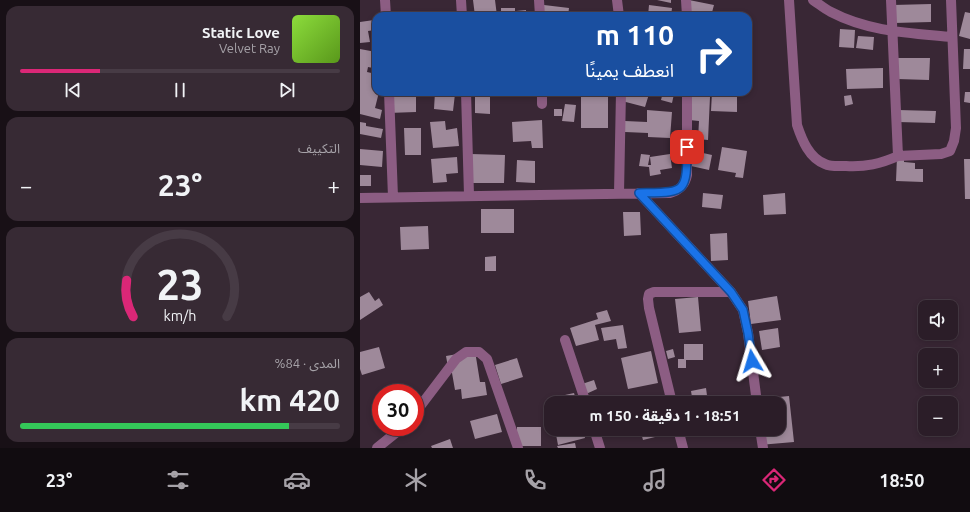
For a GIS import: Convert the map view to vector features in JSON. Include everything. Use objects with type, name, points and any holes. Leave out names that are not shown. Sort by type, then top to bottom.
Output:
[{"type":"street","points":[[385,0],[386,12]]},
{"type":"street","points":[[461,0],[462,12]]},
{"type":"street","points":[[539,0],[540,12]]},
{"type":"street","points":[[617,0],[618,12]]},
{"type":"street","points":[[686,0],[687,12]]},
{"type":"street","points":[[789,0],[797,125],[802,142],[815,158],[826,165],[860,167],[881,163],[898,156],[941,154],[950,150],[954,141],[956,128],[951,0]]},
{"type":"street","points":[[813,0],[830,12],[853,22],[893,32],[952,37]]},
{"type":"street","points":[[891,0],[898,156]]},
{"type":"street","points":[[389,96],[393,197]]},
{"type":"street","points":[[466,96],[470,195]]},
{"type":"street","points":[[542,96],[542,104]]},
{"type":"street","points":[[619,193],[621,96]]},
{"type":"street","points":[[360,198],[470,195],[670,193],[678,190],[685,183],[687,175],[687,96]]},
{"type":"street","points":[[639,193],[731,292],[743,310],[748,333],[756,396]]},
{"type":"street","points":[[670,396],[649,308],[649,294],[654,292],[731,292]]},
{"type":"street","points":[[565,340],[584,396]]},
{"type":"street","points":[[424,401],[456,358],[466,352],[478,352],[487,359],[518,448]]},
{"type":"street","points":[[377,448],[392,436]]},
{"type":"street","points":[[596,436],[600,448]]},
{"type":"street","points":[[680,436],[683,448]]},
{"type":"street","points":[[761,436],[763,448]]},
{"type":"building","points":[[473,0],[495,0],[496,12],[474,12]]},
{"type":"building","points":[[657,0],[671,0],[671,3]]},
{"type":"building","points":[[689,0],[714,5],[712,12],[684,12]]},
{"type":"building","points":[[931,4],[931,22],[894,23],[893,5]]},
{"type":"building","points":[[544,5],[569,8],[568,12],[543,12]]},
{"type":"building","points":[[649,5],[672,8],[672,12],[648,12]]},
{"type":"building","points":[[501,8],[515,8],[515,12],[501,12]]},
{"type":"building","points":[[526,10],[526,12],[516,12]]},
{"type":"building","points":[[965,12],[970,13],[970,39],[959,36]]},
{"type":"building","points":[[372,20],[372,30],[368,31],[370,42],[360,43],[360,22]]},
{"type":"building","points":[[840,29],[855,30],[854,48],[839,47]]},
{"type":"building","points":[[858,36],[874,37],[873,50],[856,48]]},
{"type":"building","points":[[360,49],[372,51],[372,68],[368,67],[367,72],[372,73],[372,96],[378,96],[375,108],[382,110],[380,119],[360,114]]},
{"type":"building","points":[[964,49],[970,49],[970,69],[963,69]]},
{"type":"building","points":[[897,58],[930,58],[929,80],[897,79]]},
{"type":"building","points":[[883,68],[883,88],[847,89],[846,69]]},
{"type":"building","points":[[965,92],[970,92],[970,103],[964,102]]},
{"type":"building","points":[[851,95],[853,104],[845,106],[844,96]]},
{"type":"building","points":[[388,96],[416,96],[416,112],[388,113]]},
{"type":"building","points":[[435,96],[455,96],[453,111],[434,109]]},
{"type":"building","points":[[475,96],[490,96],[490,114],[475,113]]},
{"type":"building","points":[[545,96],[570,96],[545,97]]},
{"type":"building","points":[[581,96],[608,96],[608,128],[581,128]]},
{"type":"building","points":[[623,96],[648,96],[645,107],[622,101]]},
{"type":"building","points":[[662,96],[674,96],[672,103],[661,100]]},
{"type":"building","points":[[691,96],[710,97],[708,140],[698,139],[699,121],[689,120]]},
{"type":"building","points":[[712,96],[737,96],[737,112],[711,111]]},
{"type":"building","points":[[565,104],[576,105],[574,122],[562,121]]},
{"type":"building","points":[[554,109],[562,109],[562,116],[554,116]]},
{"type":"building","points":[[647,110],[672,112],[670,138],[648,137],[648,133],[625,132],[625,121],[647,122]]},
{"type":"building","points":[[898,110],[936,111],[935,123],[898,122]]},
{"type":"building","points":[[542,120],[543,148],[532,148],[531,141],[513,142],[512,122]]},
{"type":"building","points":[[445,121],[446,130],[457,128],[459,146],[433,148],[430,122]]},
{"type":"building","points":[[360,122],[366,123],[366,126],[383,129],[381,138],[360,134]]},
{"type":"building","points":[[404,128],[421,128],[421,155],[405,155]]},
{"type":"building","points":[[722,147],[747,151],[743,178],[735,177],[736,173],[718,170]]},
{"type":"building","points":[[360,149],[383,151],[382,167],[360,165]]},
{"type":"building","points":[[694,151],[712,155],[709,170],[691,166]]},
{"type":"building","points":[[471,154],[505,155],[504,183],[470,183]]},
{"type":"building","points":[[641,154],[650,155],[648,165],[651,165],[650,157],[670,154],[672,168],[660,170],[661,174],[650,176],[649,167],[639,166]]},
{"type":"building","points":[[457,157],[458,173],[446,174],[447,182],[433,183],[431,159]]},
{"type":"building","points":[[897,157],[904,157],[904,162],[915,163],[915,169],[923,169],[923,182],[896,181]]},
{"type":"building","points":[[964,159],[970,159],[970,199],[965,199]]},
{"type":"building","points":[[517,160],[535,161],[535,183],[516,182]]},
{"type":"building","points":[[360,175],[371,175],[371,186],[360,186]]},
{"type":"building","points":[[703,193],[723,195],[721,209],[702,207]]},
{"type":"building","points":[[785,193],[786,214],[764,215],[763,195]]},
{"type":"building","points":[[481,209],[514,209],[514,233],[481,233]]},
{"type":"building","points":[[623,212],[640,212],[641,235],[624,236]]},
{"type":"building","points":[[428,226],[429,249],[401,250],[400,227]]},
{"type":"building","points":[[727,233],[728,260],[711,261],[710,234]]},
{"type":"building","points":[[496,256],[496,271],[485,271],[485,257]]},
{"type":"building","points":[[369,292],[375,301],[379,298],[383,305],[360,320],[360,297]]},
{"type":"building","points":[[777,296],[781,320],[751,324],[748,301]]},
{"type":"building","points":[[698,297],[701,331],[679,333],[675,299]]},
{"type":"building","points":[[607,310],[611,321],[595,325],[599,340],[576,346],[570,328],[598,319],[596,313]]},
{"type":"building","points":[[623,325],[627,348],[618,349],[616,339],[604,341],[601,328]]},
{"type":"building","points":[[778,328],[780,347],[762,350],[759,331]]},
{"type":"building","points":[[684,344],[703,344],[703,360],[686,360],[686,368],[678,368],[678,359],[684,359]]},
{"type":"building","points":[[379,347],[385,368],[362,375],[360,369],[360,352]]},
{"type":"building","points":[[673,349],[675,357],[668,359],[666,351]]},
{"type":"building","points":[[475,351],[480,382],[485,382],[487,395],[462,399],[461,389],[455,390],[452,373],[449,373],[446,356]]},
{"type":"building","points":[[651,351],[658,383],[628,389],[621,358]]},
{"type":"building","points":[[517,358],[523,377],[501,384],[495,365]]},
{"type":"building","points":[[594,380],[597,389],[586,394],[582,384]]},
{"type":"building","points":[[706,388],[707,396],[692,396],[691,391]]},
{"type":"building","points":[[574,393],[575,396],[560,396]]},
{"type":"building","points":[[786,396],[789,396],[794,442],[760,445],[759,436],[786,436]]},
{"type":"building","points":[[497,414],[502,432],[475,439],[470,421]]},
{"type":"building","points":[[517,427],[541,427],[541,446],[517,446]]},
{"type":"building","points":[[556,436],[585,436],[585,438],[558,445]]},
{"type":"building","points":[[642,436],[659,436],[643,440]]},
{"type":"building","points":[[450,439],[453,448],[432,448],[431,446]]},
{"type":"building","points":[[575,443],[576,448],[558,448],[557,446]]},
{"type":"route","points":[[687,147],[687,175],[685,183],[678,190],[670,193],[639,193],[731,292],[743,310],[752,361]]}]
